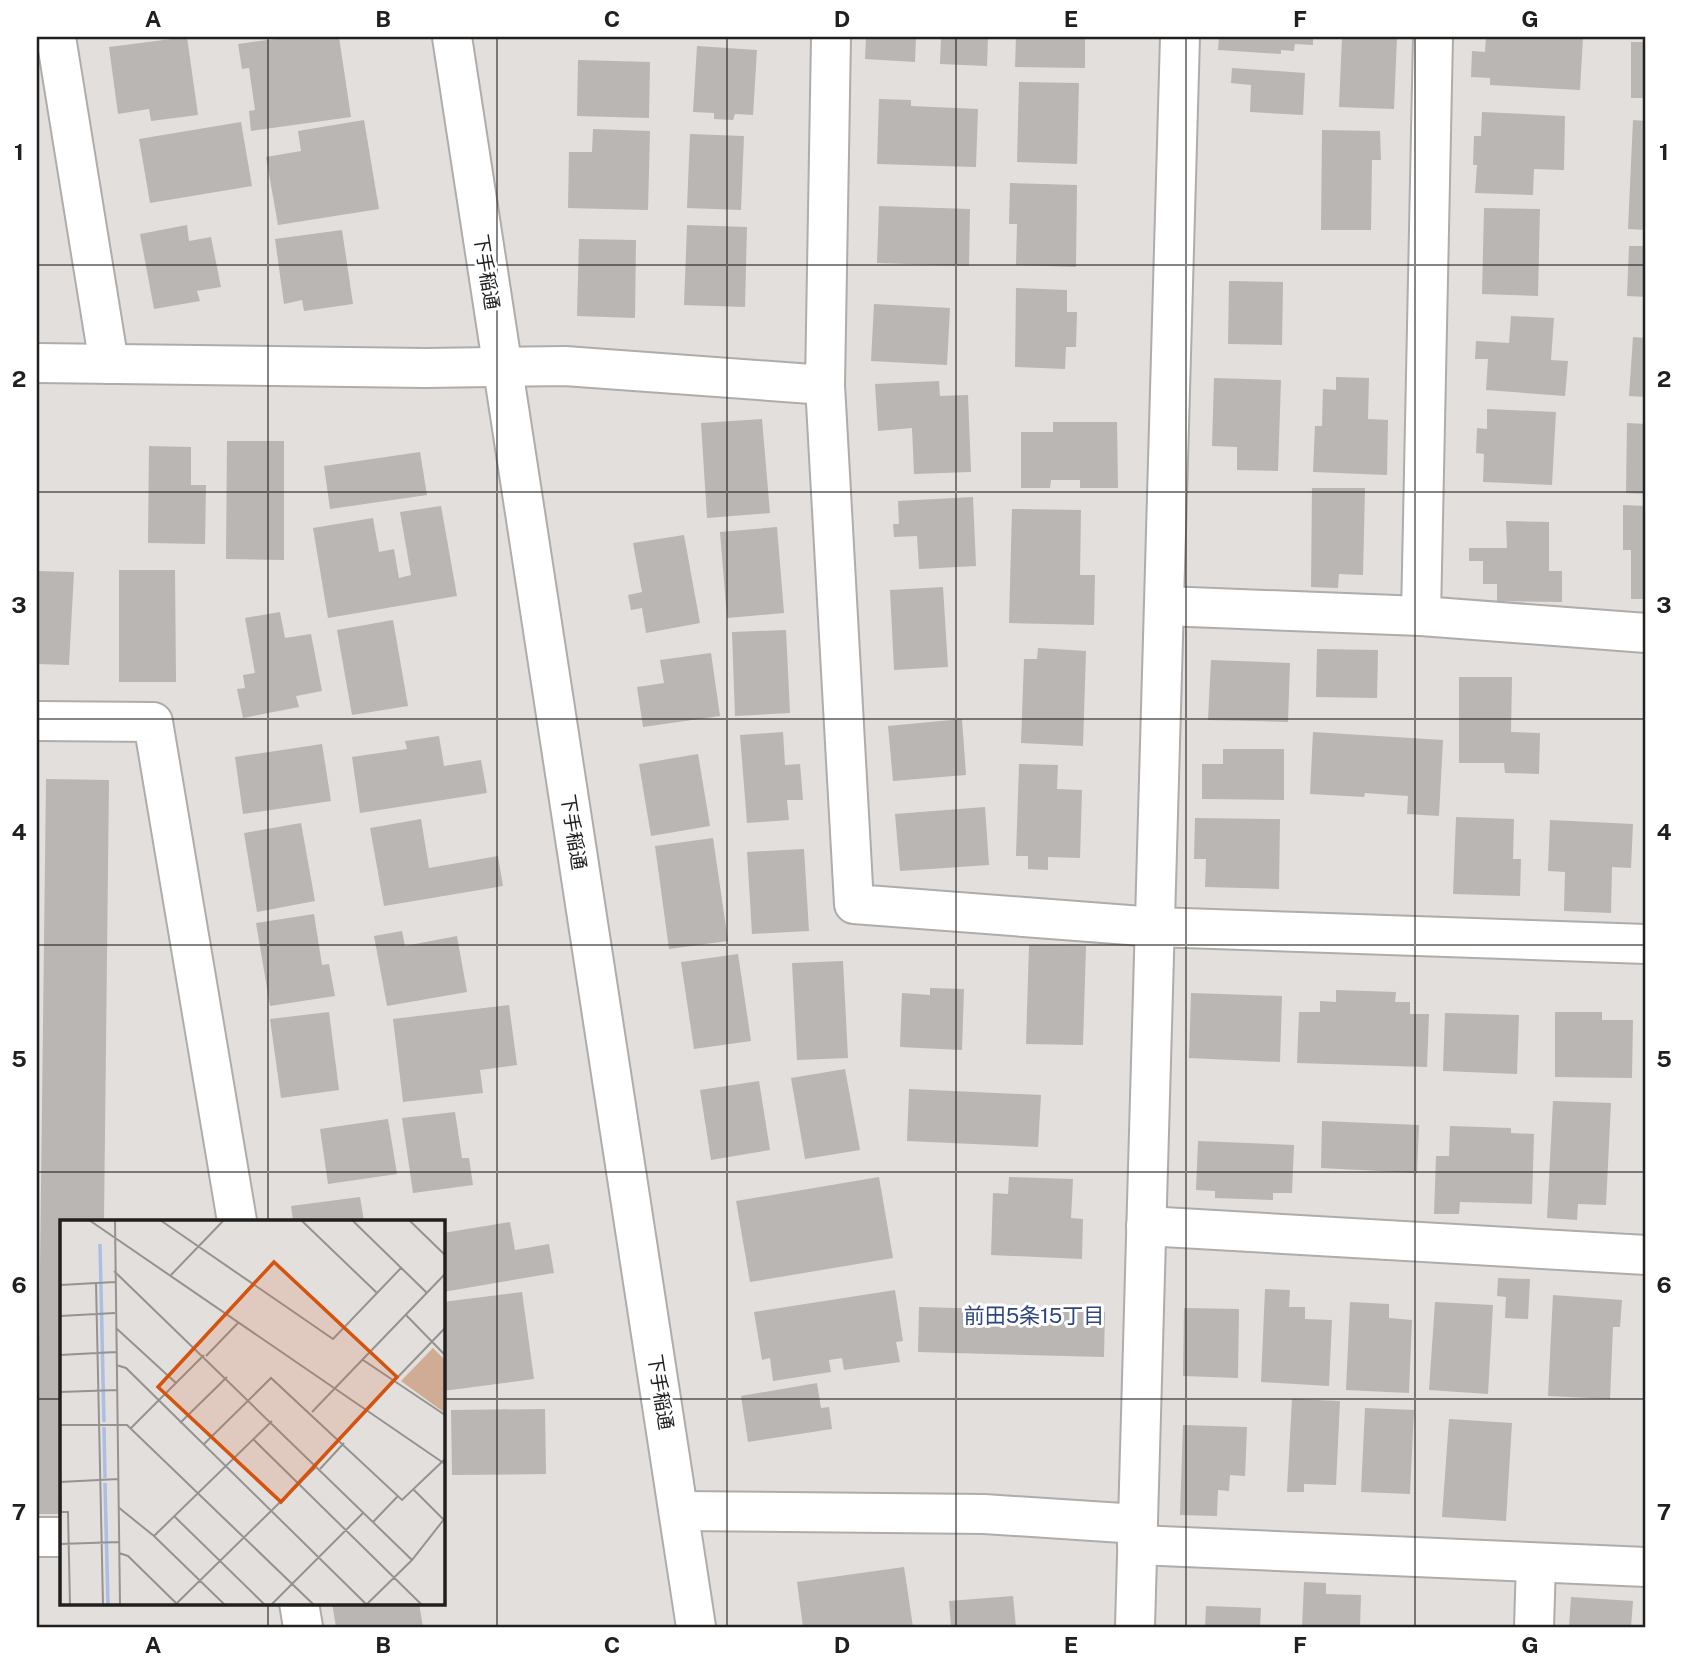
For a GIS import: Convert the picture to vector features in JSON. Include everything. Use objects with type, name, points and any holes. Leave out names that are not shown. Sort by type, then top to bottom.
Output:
[{"type":"street","points":[[56,37],[109,364]]},
{"type":"street","name":"下手稲通","points":[[452,37],[696,1627]]},
{"type":"street","points":[[831,37],[825,384],[855,904],[1154,927],[1646,944]]},
{"type":"street","points":[[1135,1627],[1180,37]]},
{"type":"street","points":[[1421,617],[1433,37]]},
{"type":"street","points":[[37,363],[565,366],[825,384]]},
{"type":"street","points":[[1164,606],[1421,617],[1646,633]]},
{"type":"street","points":[[37,720],[153,722],[237,1220]]},
{"type":"street","points":[[1146,1226],[1646,1255]]},
{"type":"street","points":[[679,1511],[984,1514],[1138,1535],[1536,1563],[1646,1567]]},
{"type":"street","points":[[37,1537],[60,1537]]},
{"type":"street","points":[[1534,1627],[1536,1563]]},
{"type":"street","points":[[299,1604],[303,1627]]},
{"type":"building","points":[[187,37],[198,115],[151,121],[149,109],[118,114],[109,47]]},
{"type":"building","points":[[290,37],[339,37],[351,117],[251,131],[249,111],[255,110],[249,68],[242,69],[238,44]]},
{"type":"building","points":[[866,37],[916,37],[915,62],[865,59]]},
{"type":"building","points":[[941,37],[988,37],[987,66],[940,64]]},
{"type":"building","points":[[1016,37],[1085,37],[1085,68],[1015,67]]},
{"type":"building","points":[[1219,37],[1313,37],[1313,45],[1295,44],[1294,51],[1281,50],[1281,54],[1218,50]]},
{"type":"building","points":[[1342,37],[1397,37],[1394,109],[1339,107]]},
{"type":"building","points":[[1486,37],[1583,37],[1580,90],[1490,85],[1490,78],[1471,77],[1472,51],[1485,52]]},
{"type":"building","points":[[1631,42],[1646,42],[1646,98],[1631,98]]},
{"type":"building","points":[[697,46],[757,50],[753,115],[735,114],[733,120],[714,119],[714,113],[693,112]]},
{"type":"building","points":[[578,60],[650,62],[649,118],[577,116]]},
{"type":"building","points":[[1232,68],[1305,73],[1303,115],[1250,112],[1251,85],[1231,83]]},
{"type":"building","points":[[1019,82],[1079,83],[1077,164],[1017,162]]},
{"type":"building","points":[[879,99],[911,100],[911,106],[978,109],[976,167],[877,164]]},
{"type":"building","points":[[1482,112],[1565,116],[1564,170],[1534,169],[1533,195],[1475,193],[1477,165],[1473,165],[1474,136],[1481,136]]},
{"type":"building","points":[[364,120],[379,209],[278,225],[266,157],[301,151],[298,131]]},
{"type":"building","points":[[1633,120],[1646,121],[1646,230],[1628,229]]},
{"type":"building","points":[[241,122],[252,186],[150,203],[139,139]]},
{"type":"building","points":[[593,129],[650,131],[648,210],[568,208],[569,152],[592,152]]},
{"type":"building","points":[[1322,130],[1380,131],[1381,160],[1372,160],[1371,230],[1321,230]]},
{"type":"building","points":[[690,134],[744,136],[741,210],[687,208]]},
{"type":"building","points":[[1010,183],[1077,185],[1076,267],[1016,265],[1017,224],[1009,224]]},
{"type":"building","points":[[879,206],[970,209],[969,266],[877,263]]},
{"type":"building","points":[[1484,208],[1540,209],[1538,296],[1482,294]]},
{"type":"building","points":[[187,225],[189,241],[211,237],[221,287],[197,291],[200,301],[154,309],[140,234]]},
{"type":"building","points":[[687,225],[747,227],[745,307],[684,305]]},
{"type":"building","points":[[342,230],[353,304],[304,311],[302,300],[284,304],[275,239]]},
{"type":"building","points":[[579,239],[636,240],[635,318],[577,316]]},
{"type":"building","points":[[1629,246],[1646,246],[1646,297],[1627,296]]},
{"type":"building","points":[[1229,281],[1283,282],[1282,345],[1228,344]]},
{"type":"building","points":[[1016,288],[1067,290],[1067,312],[1077,312],[1076,347],[1066,347],[1065,369],[1015,367]]},
{"type":"building","points":[[874,304],[950,308],[947,365],[871,361]]},
{"type":"building","points":[[1511,316],[1554,318],[1551,360],[1568,361],[1565,396],[1486,390],[1488,359],[1475,359],[1476,341],[1509,343]]},
{"type":"building","points":[[1633,337],[1646,338],[1646,397],[1629,396]]},
{"type":"building","points":[[1336,377],[1369,378],[1368,419],[1388,420],[1387,475],[1313,472],[1315,426],[1322,426],[1323,389],[1336,390]]},
{"type":"building","points":[[1214,378],[1281,380],[1278,471],[1237,470],[1237,447],[1212,446]]},
{"type":"building","points":[[939,381],[940,396],[968,395],[971,472],[914,474],[912,428],[878,431],[875,384]]},
{"type":"building","points":[[1487,409],[1556,412],[1552,485],[1483,482],[1484,454],[1476,453],[1477,428],[1487,429]]},
{"type":"building","points":[[762,419],[770,513],[707,518],[701,423]]},
{"type":"building","points":[[1053,422],[1117,422],[1118,488],[1080,488],[1080,480],[1051,480],[1050,488],[1021,488],[1021,432],[1053,432]]},
{"type":"building","points":[[1627,423],[1646,424],[1646,494],[1626,493]]},
{"type":"building","points":[[227,441],[284,441],[284,560],[226,559]]},
{"type":"building","points":[[149,446],[191,447],[191,485],[206,485],[205,544],[148,543]]},
{"type":"building","points":[[420,452],[427,495],[330,509],[324,466]]},
{"type":"building","points":[[1312,488],[1365,488],[1363,575],[1339,574],[1338,588],[1311,587]]},
{"type":"building","points":[[973,497],[976,566],[919,569],[917,536],[894,537],[893,524],[899,524],[898,501]]},
{"type":"building","points":[[1623,505],[1646,506],[1646,599],[1631,599],[1631,550],[1623,550]]},
{"type":"building","points":[[441,506],[457,596],[328,618],[313,528],[373,518],[379,552],[394,549],[399,578],[411,575],[400,512]]},
{"type":"building","points":[[1012,509],[1081,510],[1080,575],[1095,575],[1094,625],[1009,623]]},
{"type":"building","points":[[1506,521],[1549,522],[1549,571],[1562,571],[1562,602],[1497,601],[1497,584],[1483,584],[1483,561],[1469,561],[1469,548],[1507,548]]},
{"type":"building","points":[[777,527],[784,613],[727,618],[720,532]]},
{"type":"building","points":[[684,535],[700,623],[646,633],[642,608],[631,610],[628,595],[642,592],[633,543]]},
{"type":"building","points":[[119,570],[175,570],[176,682],[119,682]]},
{"type":"building","points":[[37,571],[74,572],[69,665],[37,664]]},
{"type":"building","points":[[943,587],[948,667],[894,670],[890,590]]},
{"type":"building","points":[[280,612],[285,638],[311,634],[322,691],[296,696],[299,707],[243,718],[237,689],[245,688],[243,675],[255,673],[245,618]]},
{"type":"building","points":[[393,620],[408,706],[352,715],[337,630]]},
{"type":"building","points":[[786,630],[790,713],[735,716],[732,632]]},
{"type":"building","points":[[1038,648],[1086,651],[1083,746],[1021,743],[1024,659],[1037,659]]},
{"type":"building","points":[[1317,649],[1378,650],[1377,698],[1316,697]]},
{"type":"building","points":[[711,653],[720,716],[643,727],[637,687],[664,683],[660,660]]},
{"type":"building","points":[[1211,660],[1290,663],[1288,722],[1208,720]]},
{"type":"building","points":[[1459,677],[1512,677],[1511,732],[1540,733],[1539,774],[1505,773],[1504,763],[1459,763]]},
{"type":"building","points":[[962,719],[966,775],[893,781],[888,726]]},
{"type":"building","points":[[783,732],[785,765],[800,764],[803,800],[787,800],[789,820],[747,823],[740,735]]},
{"type":"building","points":[[1313,732],[1443,740],[1439,816],[1407,814],[1408,796],[1365,793],[1364,797],[1310,794]]},
{"type":"building","points":[[439,736],[444,766],[481,760],[487,793],[360,813],[352,757],[407,749],[405,741]]},
{"type":"building","points":[[322,744],[331,801],[243,814],[235,757]]},
{"type":"building","points":[[1223,749],[1284,749],[1284,800],[1202,799],[1202,764],[1223,764]]},
{"type":"building","points":[[698,754],[710,826],[651,836],[639,764]]},
{"type":"building","points":[[1019,764],[1058,765],[1057,789],[1082,790],[1080,858],[1048,857],[1048,870],[1028,869],[1028,856],[1016,856]]},
{"type":"building","points":[[46,779],[109,780],[104,1220],[60,1220],[60,1514],[37,1514]]},
{"type":"building","points":[[985,807],[989,865],[900,871],[895,814]]},
{"type":"building","points":[[1456,817],[1514,819],[1513,859],[1521,859],[1520,896],[1453,894]]},
{"type":"building","points":[[1195,818],[1280,819],[1279,889],[1205,887],[1206,859],[1194,859]]},
{"type":"building","points":[[421,819],[429,868],[498,856],[503,886],[384,906],[370,828]]},
{"type":"building","points":[[1550,820],[1633,824],[1631,868],[1612,867],[1611,913],[1564,911],[1565,872],[1548,871]]},
{"type":"building","points":[[301,823],[315,901],[257,912],[244,833]]},
{"type":"building","points":[[713,838],[728,941],[669,949],[655,846]]},
{"type":"building","points":[[804,849],[809,931],[752,934],[747,852]]},
{"type":"building","points":[[314,914],[322,965],[329,964],[335,996],[270,1006],[256,923]]},
{"type":"building","points":[[402,931],[405,946],[457,936],[467,992],[387,1006],[374,936]]},
{"type":"building","points":[[1029,945],[1086,946],[1083,1045],[1026,1044]]},
{"type":"building","points":[[738,954],[751,1041],[694,1049],[681,962]]},
{"type":"building","points":[[843,961],[848,1058],[797,1060],[792,963]]},
{"type":"building","points":[[930,988],[964,989],[962,1050],[900,1047],[902,993],[930,995]]},
{"type":"building","points":[[1336,990],[1396,992],[1395,1002],[1410,1002],[1410,1014],[1429,1014],[1427,1067],[1297,1063],[1299,1012],[1320,1012],[1320,1001],[1336,1002]]},
{"type":"building","points":[[1191,993],[1282,996],[1280,1062],[1189,1058]]},
{"type":"building","points":[[509,1005],[517,1065],[480,1070],[483,1093],[403,1102],[393,1019]]},
{"type":"building","points":[[329,1012],[339,1090],[281,1098],[270,1019]]},
{"type":"building","points":[[1555,1012],[1602,1012],[1602,1020],[1633,1020],[1632,1078],[1555,1077]]},
{"type":"building","points":[[1445,1013],[1519,1015],[1517,1074],[1443,1071]]},
{"type":"building","points":[[845,1069],[860,1150],[805,1159],[791,1078]]},
{"type":"building","points":[[759,1081],[770,1150],[711,1160],[700,1090]]},
{"type":"building","points":[[909,1089],[1041,1095],[1038,1147],[907,1141]]},
{"type":"building","points":[[1553,1101],[1611,1103],[1606,1205],[1578,1204],[1577,1220],[1547,1218]]},
{"type":"building","points":[[455,1112],[462,1158],[469,1158],[473,1185],[413,1193],[402,1118]]},
{"type":"building","points":[[388,1119],[397,1174],[328,1184],[320,1129]]},
{"type":"building","points":[[1322,1121],[1419,1125],[1417,1173],[1321,1168]]},
{"type":"building","points":[[1450,1126],[1511,1128],[1511,1133],[1534,1134],[1532,1204],[1460,1202],[1459,1214],[1434,1214],[1436,1156],[1449,1156]]},
{"type":"building","points":[[1198,1141],[1294,1145],[1292,1193],[1273,1193],[1273,1200],[1215,1198],[1215,1191],[1196,1190]]},
{"type":"building","points":[[879,1177],[893,1258],[750,1282],[736,1201]]},
{"type":"building","points":[[1009,1177],[1073,1179],[1071,1218],[1083,1219],[1082,1259],[991,1255],[993,1193],[1008,1194]]},
{"type":"building","points":[[360,1197],[364,1220],[293,1220],[291,1206]]},
{"type":"building","points":[[510,1222],[515,1250],[549,1244],[554,1273],[444,1292],[444,1233]]},
{"type":"building","points":[[1498,1278],[1530,1279],[1528,1319],[1505,1318],[1506,1297],[1497,1296]]},
{"type":"building","points":[[1265,1289],[1290,1290],[1289,1307],[1305,1307],[1305,1319],[1332,1320],[1329,1386],[1261,1382]]},
{"type":"building","points":[[895,1290],[903,1341],[896,1342],[900,1362],[844,1370],[842,1358],[829,1360],[831,1372],[773,1381],[770,1358],[762,1360],[754,1312]]},
{"type":"building","points":[[522,1292],[534,1379],[444,1391],[444,1302]]},
{"type":"building","points":[[1553,1295],[1622,1300],[1620,1327],[1613,1327],[1610,1399],[1548,1396]]},
{"type":"building","points":[[1350,1302],[1389,1304],[1389,1318],[1412,1320],[1409,1393],[1346,1390]]},
{"type":"building","points":[[1435,1302],[1493,1305],[1488,1394],[1429,1390]]},
{"type":"building","points":[[919,1307],[1105,1312],[1104,1357],[918,1352]]},
{"type":"building","points":[[1184,1308],[1239,1309],[1238,1378],[1183,1376]]},
{"type":"building","points":[[817,1383],[821,1408],[829,1407],[832,1429],[748,1442],[741,1396]]},
{"type":"building","points":[[1292,1399],[1340,1401],[1336,1485],[1304,1484],[1304,1492],[1287,1492]]},
{"type":"building","points":[[1365,1408],[1414,1410],[1410,1494],[1361,1492]]},
{"type":"building","points":[[545,1409],[546,1474],[452,1475],[451,1410]]},
{"type":"building","points":[[1449,1419],[1512,1423],[1506,1521],[1442,1517]]},
{"type":"building","points":[[1183,1425],[1247,1427],[1245,1476],[1230,1475],[1229,1491],[1218,1490],[1217,1516],[1180,1515]]},
{"type":"building","points":[[904,1567],[913,1627],[803,1627],[797,1582]]},
{"type":"building","points":[[1304,1582],[1326,1583],[1326,1594],[1361,1595],[1360,1627],[1302,1627]]},
{"type":"building","points":[[1013,1596],[1016,1627],[951,1627],[949,1601]]},
{"type":"building","points":[[1571,1597],[1633,1601],[1631,1627],[1569,1627]]},
{"type":"building","points":[[332,1604],[419,1604],[423,1627],[336,1627]]},
{"type":"building","points":[[1206,1606],[1261,1608],[1260,1627],[1205,1627]]},
{"type":"district","name":"前田5条15丁目","points":[[1034,1316]]}]
